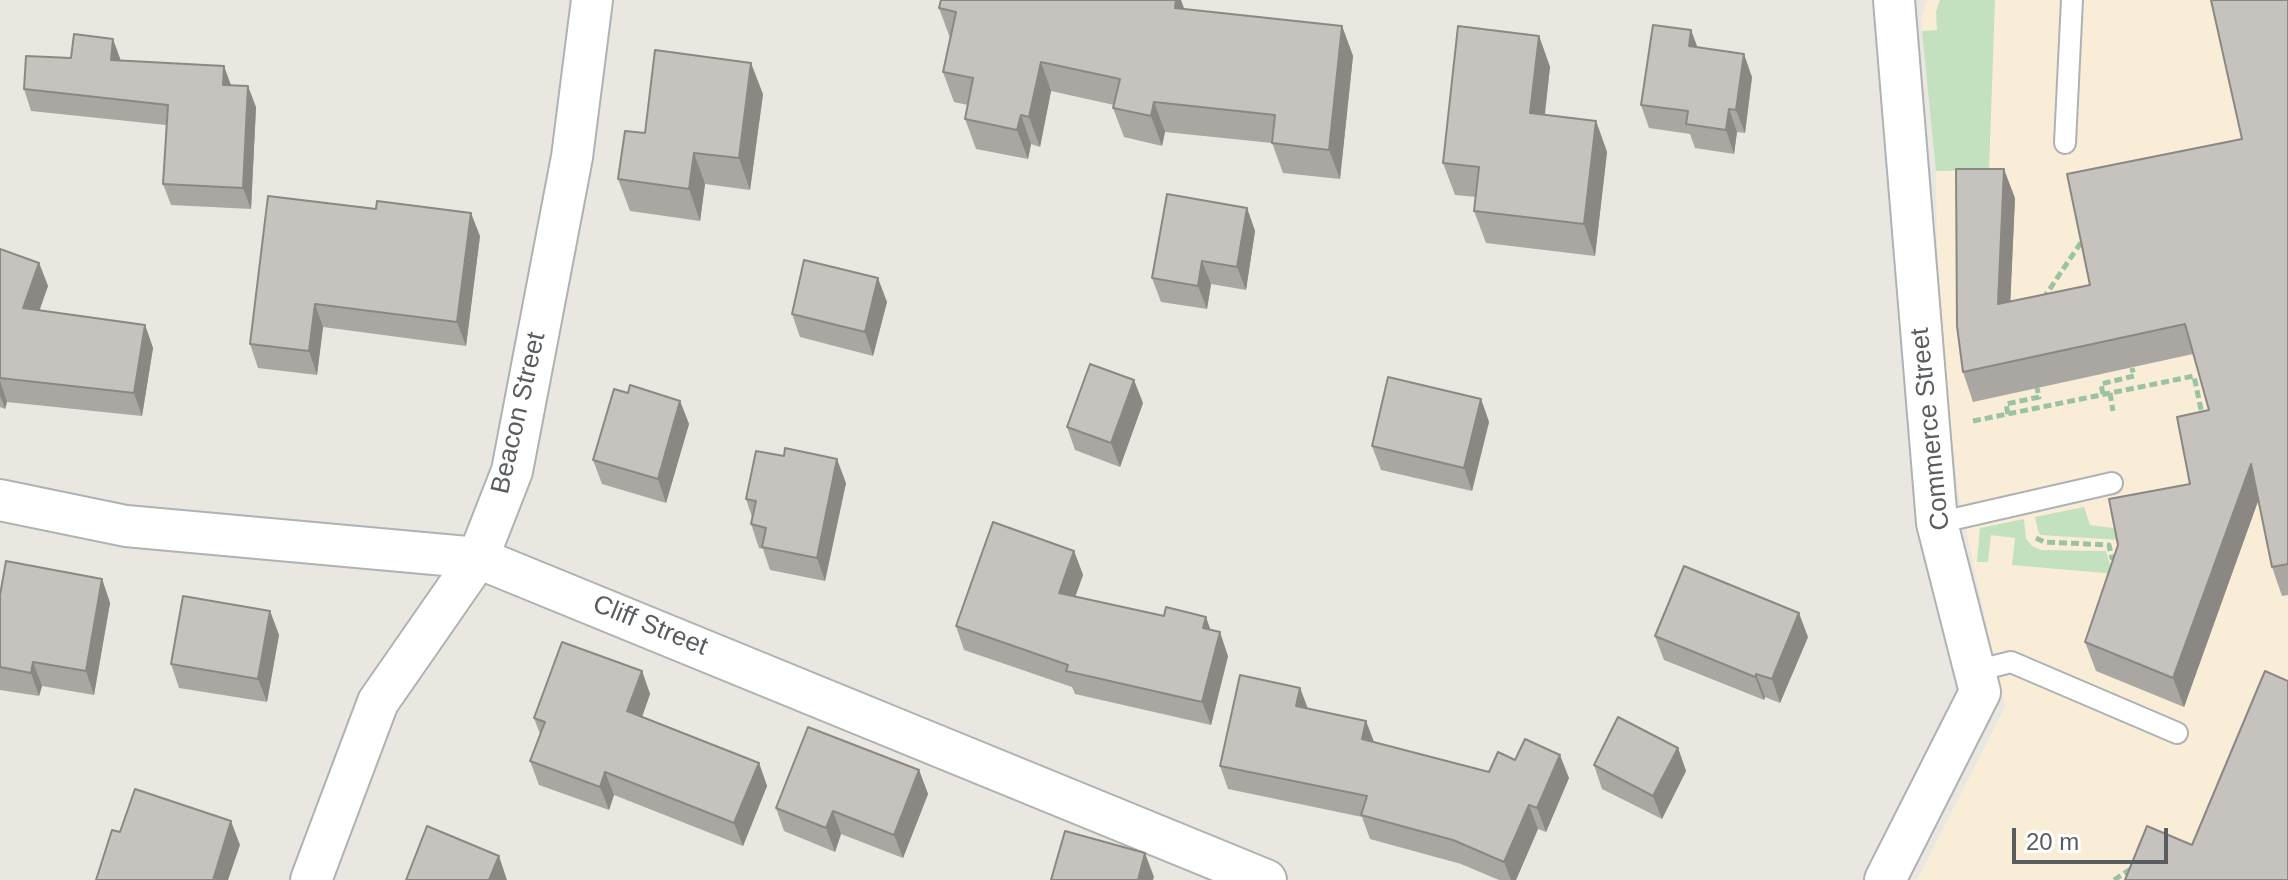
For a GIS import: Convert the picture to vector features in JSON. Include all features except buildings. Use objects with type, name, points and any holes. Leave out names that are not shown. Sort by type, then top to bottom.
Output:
[{"type":"street","name":"Beacon Street","points":[[311,880],[378,702],[478,558],[512,471],[572,157],[592,0]]},
{"type":"street","name":"Commerce Street","points":[[1885,880],[1980,692],[1937,523],[1894,0]]},
{"type":"street","name":"Cliff Street","points":[[0,500],[126,526],[478,558],[1248,876]]},
{"type":"lane","points":[[2065,143],[2072,0]]},
{"type":"lane","points":[[1937,523],[2112,483]]},
{"type":"lane","points":[[1975,671],[2011,662],[2177,733]]},
{"type":"path","points":[[2042,300],[2084,237]]},
{"type":"path","points":[[2113,411],[2101,384],[2134,376],[2132,368]]},
{"type":"path","points":[[1961,423],[2194,376],[2202,414],[2216,410]]},
{"type":"path","points":[[2008,414],[2006,404],[2039,397],[2037,388]]},
{"type":"path","points":[[2034,532],[2037,540],[2044,542],[2109,545],[2112,558],[2124,557]]},
{"type":"path","points":[[2114,880],[2138,864]]},
{"type":"shaded area","points":[[1927,0],[2288,0],[2288,880],[1917,880],[2005,707],[1958,494],[1938,312],[1936,171],[1921,18]]},
{"type":"green space","points":[[1940,0],[1995,0],[1989,170],[1936,171],[1922,31],[1937,30],[1936,12]]},
{"type":"green space","points":[[2084,507],[2090,525],[2120,529],[2121,540],[2040,535],[2035,517]]},
{"type":"green space","points":[[2024,519],[2026,539],[2032,546],[2041,550],[2106,551],[2110,564],[2126,563],[2128,575],[2012,565],[2015,538],[1991,535],[1988,562],[1977,562],[1980,528]]}]
